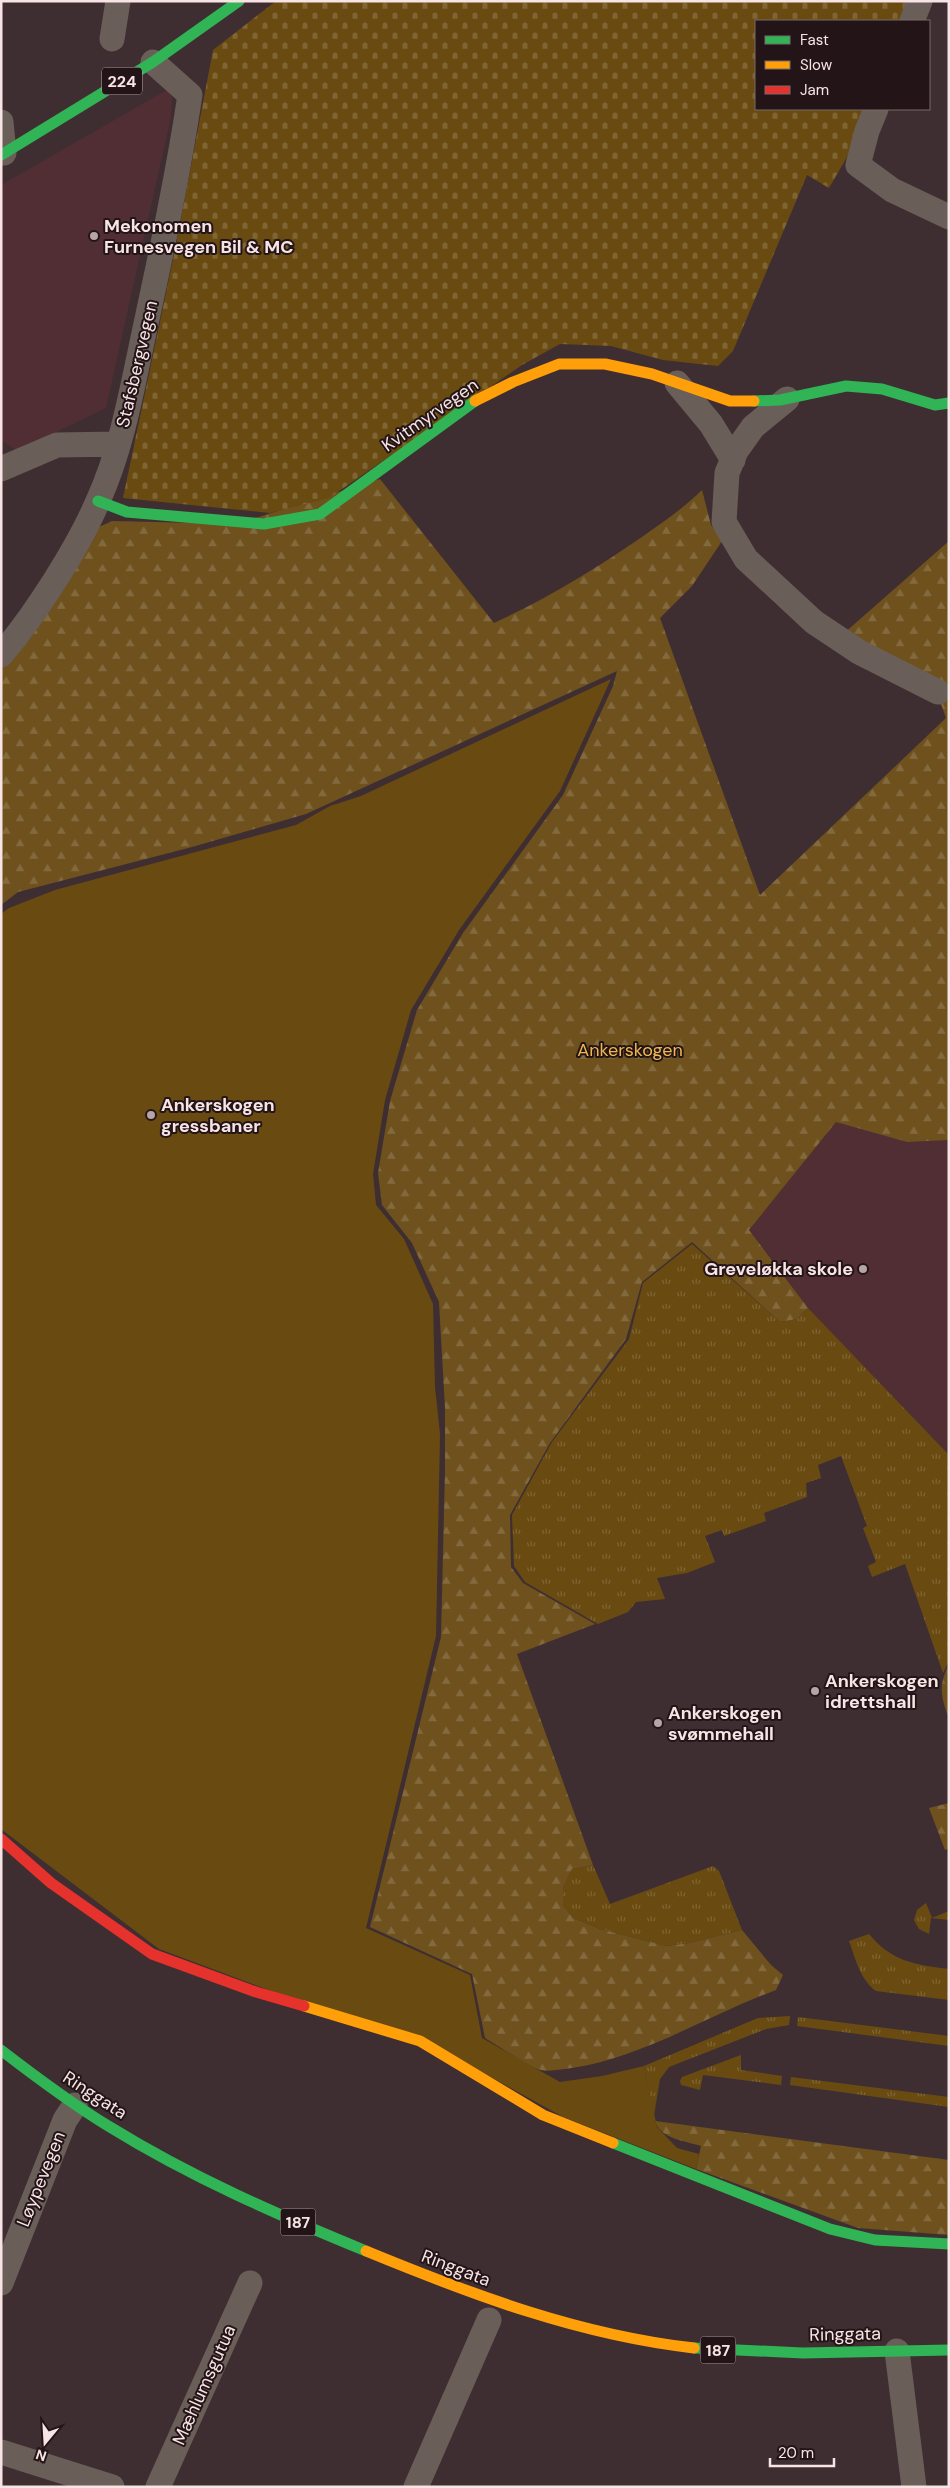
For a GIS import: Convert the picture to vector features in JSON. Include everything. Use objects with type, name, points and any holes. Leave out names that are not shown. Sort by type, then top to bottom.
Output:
[{"type":"street","points":[[112,39],[118,1]]},
{"type":"street","name":"224","points":[[3,154],[153,62],[239,1]]},
{"type":"street","points":[[912,20],[920,1]]},
{"type":"street","name":"Stafsbergvegen","points":[[1,654],[42,597],[76,544],[98,501],[118,444],[127,410],[181,155],[190,95],[153,62]]},
{"type":"street","points":[[876,110],[867,130],[858,165],[892,190],[949,217]]},
{"type":"street","points":[[1,122],[3,154]]},
{"type":"street","name":"Kvitmyrvegen","points":[[98,501],[127,512],[264,524],[279,523],[320,514],[360,487],[466,406],[512,382],[559,364],[605,364],[652,374],[730,401],[787,399],[846,386],[882,389],[935,405],[949,403]]},
{"type":"street","points":[[677,383],[712,424],[733,460]]},
{"type":"street","points":[[787,399],[753,427],[736,451],[727,473],[724,522],[746,559],[814,622],[859,652],[938,692]]},
{"type":"street","points":[[2,466],[57,445],[118,444]]},
{"type":"street","points":[[1,1839],[51,1884],[152,1954],[256,1992],[386,2029],[420,2041],[543,2115],[830,2229],[874,2240],[949,2244]]},
{"type":"street","name":"Ringgata","points":[[1,2050],[75,2105],[150,2150],[233,2192],[406,2267],[479,2296],[561,2324],[612,2336],[705,2350],[776,2352],[949,2350]]},
{"type":"street","name":"Løypevegen","points":[[1,2283],[65,2120],[75,2105]]},
{"type":"street","name":"Mæhlumsgutua","points":[[158,2487],[250,2282]]},
{"type":"street","points":[[416,2487],[489,2320]]},
{"type":"street","points":[[897,2350],[914,2487]]},
{"type":"street","points":[[1,2452],[112,2487]]},
{"type":"shaded area","points":[[170,88],[172,100],[171,117],[106,408],[17,451],[1,440],[1,185]]},
{"type":"shaded area","name":"Greveløkka skole","points":[[836,1121],[907,1142],[949,1140],[949,1455],[808,1308],[749,1230]]},
{"type":"green space","points":[[276,1],[910,1],[902,20],[755,20],[755,110],[867,110],[847,157],[829,188],[807,175],[733,351],[718,366],[663,360],[611,346],[560,344],[522,365],[329,498],[270,513],[123,498],[175,250],[213,50]]},
{"type":"green space","name":"Ankerskogen","points":[[380,479],[494,623],[551,594],[606,561],[673,515],[702,490],[711,525],[722,541],[692,586],[660,618],[760,895],[946,718],[933,681],[842,635],[949,541],[949,1140],[907,1142],[836,1122],[749,1230],[808,1308],[797,1319],[780,1322],[692,1242],[642,1282],[626,1339],[550,1443],[510,1515],[511,1567],[523,1583],[595,1624],[517,1654],[593,1865],[572,1869],[563,1888],[563,1905],[573,1918],[600,1929],[666,1946],[689,1943],[742,1930],[771,1965],[783,1975],[776,1990],[650,2045],[599,2063],[556,2070],[545,2071],[536,2068],[485,2038],[472,1974],[370,1927],[441,1637],[445,1470],[445,1408],[439,1302],[412,1243],[382,1205],[378,1173],[390,1101],[417,1010],[463,933],[563,795],[613,686],[617,671],[306,814],[192,847],[18,892],[1,905],[1,669],[17,649],[86,533],[112,521],[236,524]]},
{"type":"green space","points":[[611,679],[560,791],[459,930],[411,1010],[385,1100],[373,1174],[376,1205],[404,1239],[433,1304],[435,1387],[440,1434],[436,1636],[366,1928],[470,1975],[482,2038],[560,2082],[602,2076],[644,2066],[657,2127],[677,2148],[699,2154],[696,2169],[563,2117],[469,2065],[159,1949],[1,1829],[1,914],[9,908],[55,890],[296,825],[330,806],[361,796]]},
{"type":"green space","points":[[692,1244],[780,1322],[797,1319],[808,1308],[949,1455],[949,1661],[943,1673],[905,1564],[872,1577],[868,1566],[876,1562],[863,1528],[867,1526],[841,1456],[818,1465],[821,1478],[806,1483],[807,1497],[764,1513],[766,1521],[724,1536],[722,1530],[705,1536],[715,1562],[687,1573],[657,1578],[665,1599],[636,1602],[628,1612],[598,1624],[525,1582],[514,1566],[512,1515],[552,1442],[629,1339],[643,1283]]},
{"type":"green space","points":[[949,1664],[949,1719],[944,1704],[942,1685]]},
{"type":"green space","points":[[949,1803],[949,1848],[945,1850],[929,1808]]},
{"type":"green space","points":[[593,1865],[610,1904],[713,1866],[719,1871],[742,1930],[689,1943],[666,1946],[600,1929],[573,1918],[563,1905],[563,1888],[572,1869]]},
{"type":"green space","points":[[926,1903],[932,1918],[949,1911],[949,1920],[931,1918],[929,1934],[919,1929],[914,1920],[917,1910]]},
{"type":"green space","points":[[869,1934],[886,1950],[904,1960],[925,1966],[949,1969],[949,2000],[876,1991],[862,1975],[849,1941]]},
{"type":"green space","points":[[790,2016],[789,2025],[766,2029],[669,2067],[660,2079],[654,2115],[644,2066],[758,2018]]},
{"type":"green space","points":[[798,2017],[949,2036],[949,2046],[797,2026]]},
{"type":"green space","points":[[741,2055],[741,2070],[782,2076],[781,2085],[703,2075],[700,2090],[681,2085],[682,2077]]},
{"type":"green space","points":[[791,2077],[949,2097],[949,2107],[790,2085]]},
{"type":"green space","points":[[655,2121],[949,2160],[949,2235],[858,2228],[696,2169],[701,2146],[668,2136],[662,2132]]},
{"type":"traffic: fast","points":[[1,155],[153,62],[239,1]]},
{"type":"traffic: fast","points":[[754,401],[780,400],[846,386],[882,389],[935,405],[949,403]]},
{"type":"traffic: fast","points":[[98,501],[127,512],[264,524],[320,514],[475,401]]},
{"type":"traffic: fast","points":[[1,2050],[82,2109],[141,2145],[203,2179],[366,2251]]},
{"type":"traffic: fast","points":[[613,2143],[830,2229],[875,2240],[949,2244]]},
{"type":"traffic: fast","points":[[694,2348],[803,2353],[949,2350]]},
{"type":"traffic: slow","points":[[475,401],[513,382],[559,364],[605,364],[652,374],[730,401],[754,401]]},
{"type":"traffic: slow","points":[[304,2006],[420,2041],[543,2115],[613,2143]]},
{"type":"traffic: slow","points":[[366,2251],[486,2298],[527,2311],[609,2334],[694,2348]]},
{"type":"traffic: jam","points":[[1,1839],[51,1883],[152,1954],[256,1992],[304,2006]]},
{"type":"place","name":"Mekonomen Furnesvegen Bil & MC","points":[[94,236]]},
{"type":"place","name":"Ankerskogen gressbaner","points":[[151,1115]]},
{"type":"place","name":"Greveløkka skole","points":[[863,1269]]},
{"type":"place","name":"Ankerskogen idrettshall","points":[[815,1691]]},
{"type":"place","name":"Ankerskogen svømmehall","points":[[658,1723]]}]
